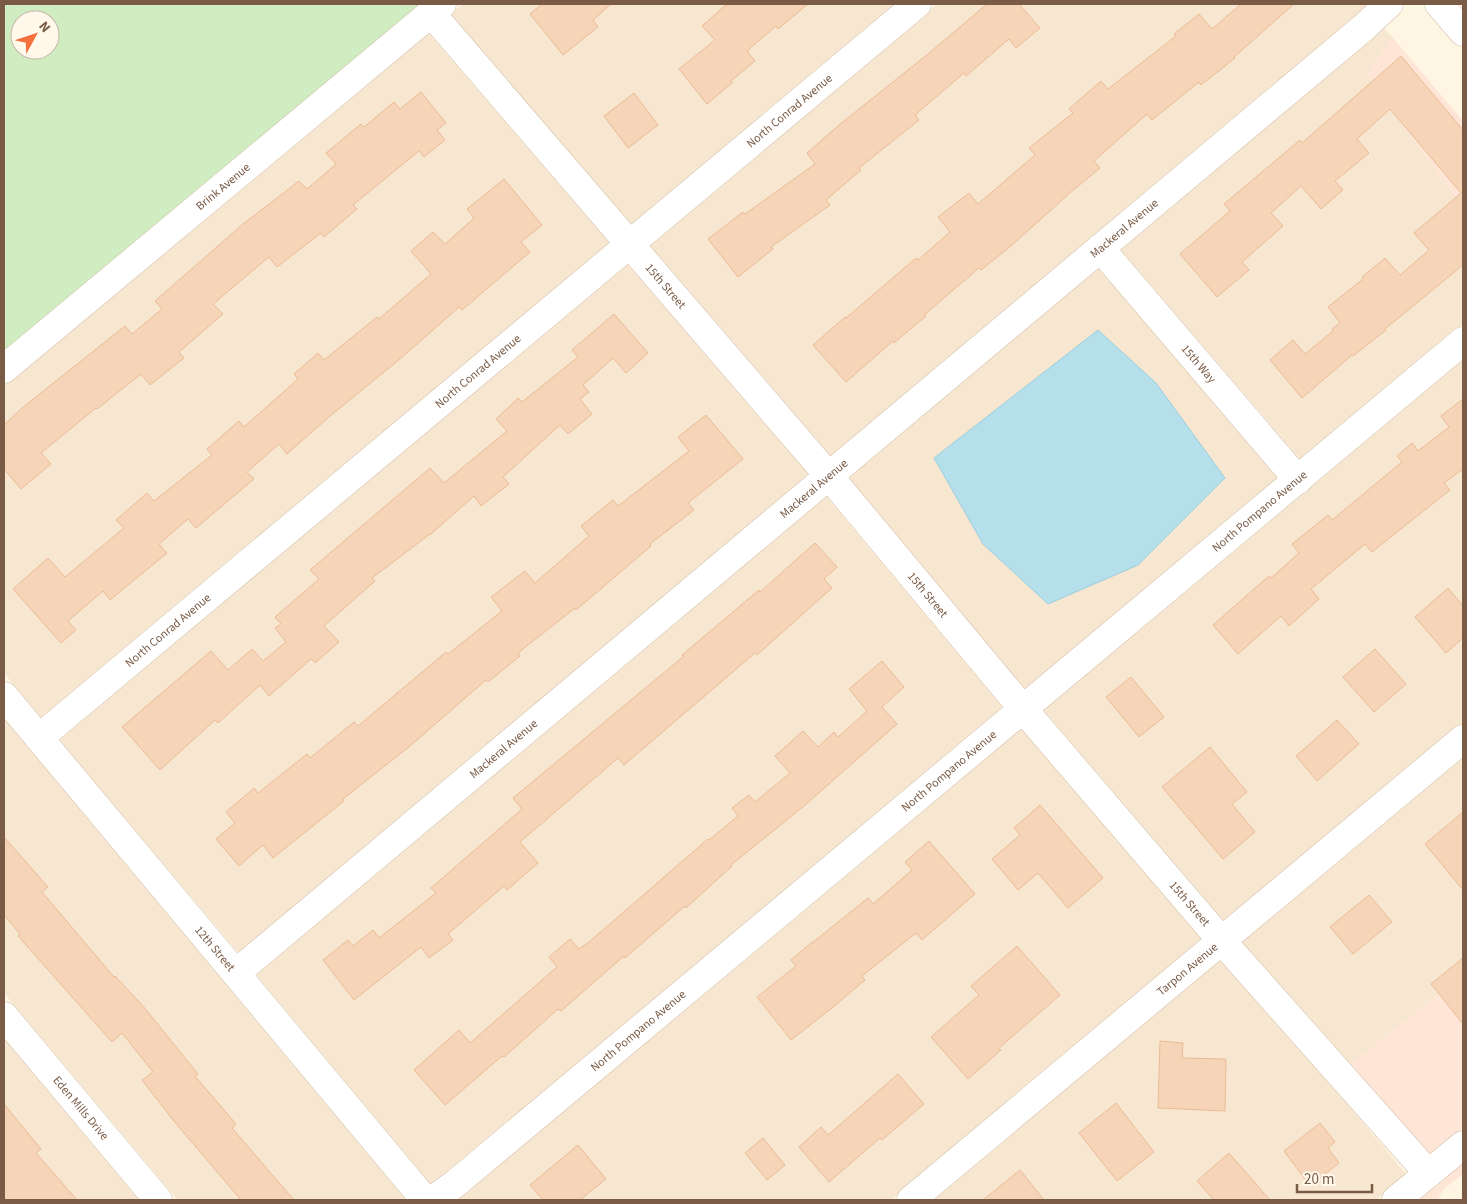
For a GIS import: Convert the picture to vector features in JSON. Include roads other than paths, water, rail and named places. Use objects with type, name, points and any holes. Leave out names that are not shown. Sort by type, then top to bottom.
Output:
[{"type":"street","name":"North Conrad Avenue","points":[[39,738],[917,4]]},
{"type":"street","name":"Mackeral Avenue","points":[[236,973],[1356,34],[1389,4]]},
{"type":"street","points":[[1439,4],[1463,32]]},
{"type":"street","name":"15th Street","points":[[437,8],[630,244],[828,475],[1024,709],[1221,940],[1428,1173]]},
{"type":"street","name":"Brink Avenue","points":[[4,369],[437,8]]},
{"type":"street","name":"15th Way","points":[[1100,248],[1298,480]]},
{"type":"street","name":"North Pompano Avenue","points":[[433,1200],[525,1126],[1463,341]]},
{"type":"street","name":"12th Street","points":[[4,696],[425,1200]]},
{"type":"street","name":"Tarpon Avenue","points":[[911,1200],[1463,739]]},
{"type":"street","name":"Eden Mills Drive","points":[[4,1016],[158,1200]]},
{"type":"street","points":[[1396,1200],[1463,1145]]},
{"type":"water","points":[[1098,330],[1156,383],[1225,478],[1138,565],[1048,604],[983,544],[934,458]]}]
